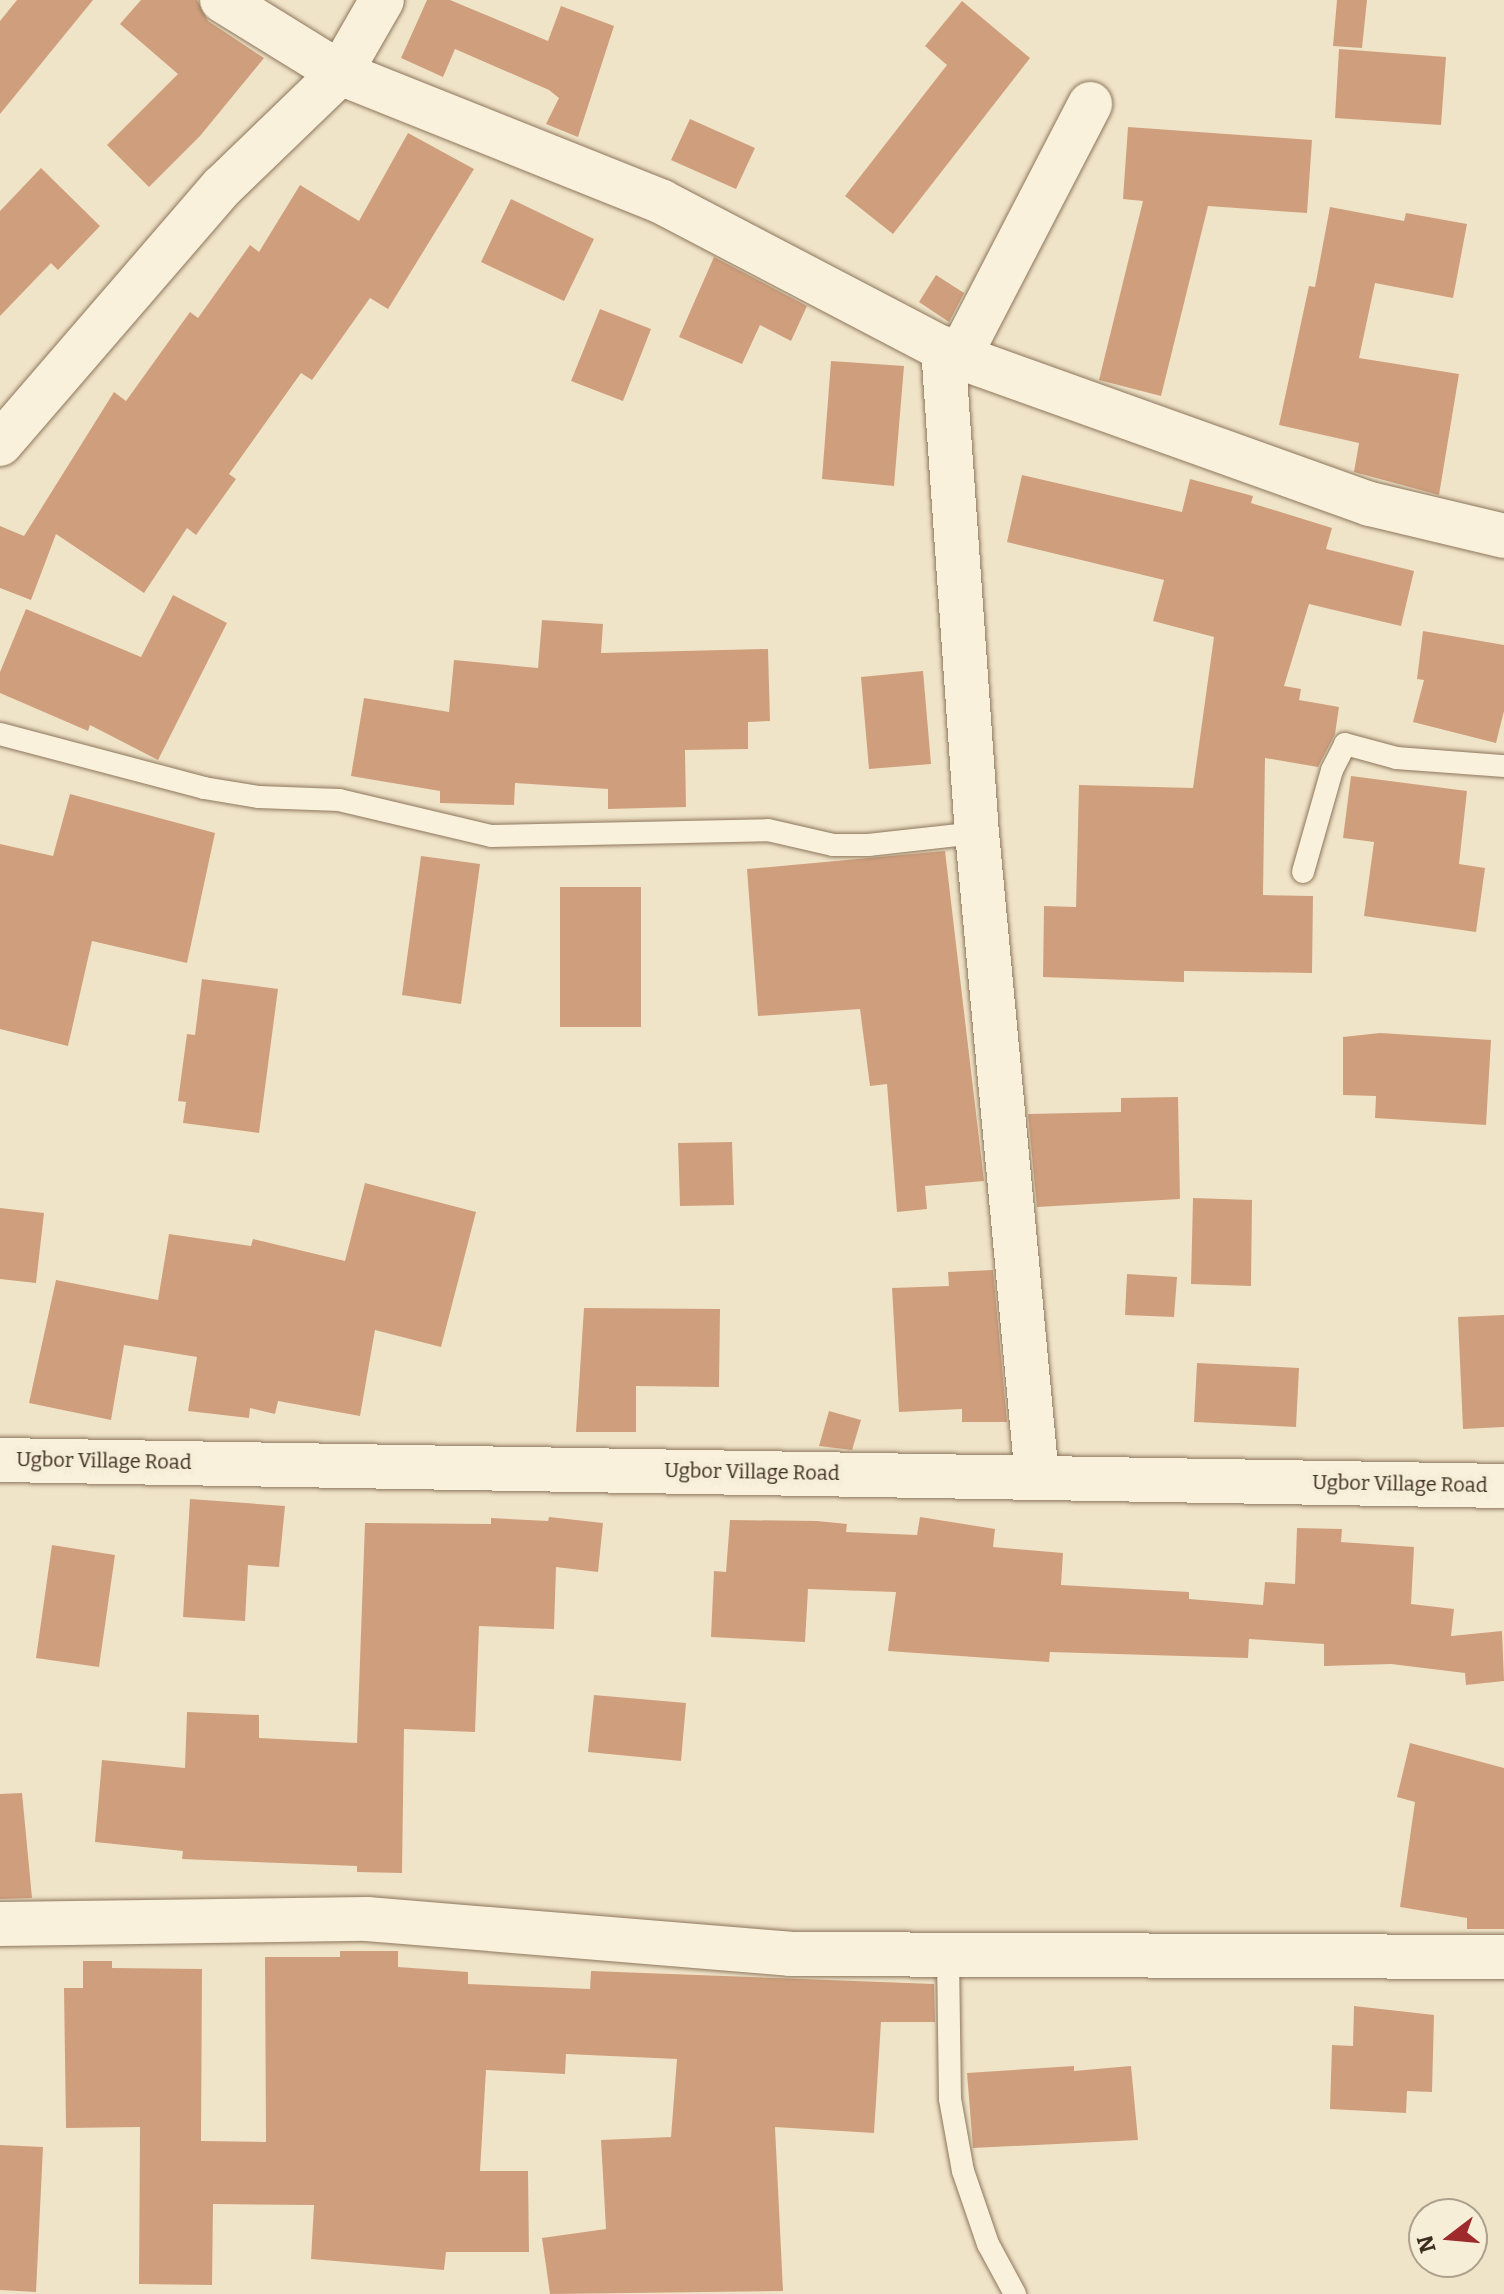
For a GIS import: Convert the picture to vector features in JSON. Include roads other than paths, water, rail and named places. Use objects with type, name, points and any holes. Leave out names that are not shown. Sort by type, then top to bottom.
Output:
[{"type":"street","points":[[222,0],[340,73],[662,202],[951,353],[1370,504],[1504,536]]},
{"type":"street","points":[[0,444],[222,187],[340,73],[382,0]]},
{"type":"street","points":[[1037,1477],[977,833],[951,353],[1090,104]]},
{"type":"street","name":"Ugbor Village Road","points":[[0,1460],[1504,1486]]},
{"type":"street","points":[[0,1924],[367,1919],[679,1948],[948,1956],[1504,1957]]},
{"type":"lane","points":[[0,734],[204,788],[259,797],[339,800],[491,836],[741,829],[833,845],[868,845],[977,833]]},
{"type":"lane","points":[[1303,872],[1345,744],[1397,758],[1504,766]]},
{"type":"lane","points":[[948,1956],[950,2099],[963,2171],[988,2244],[1015,2294]]}]
